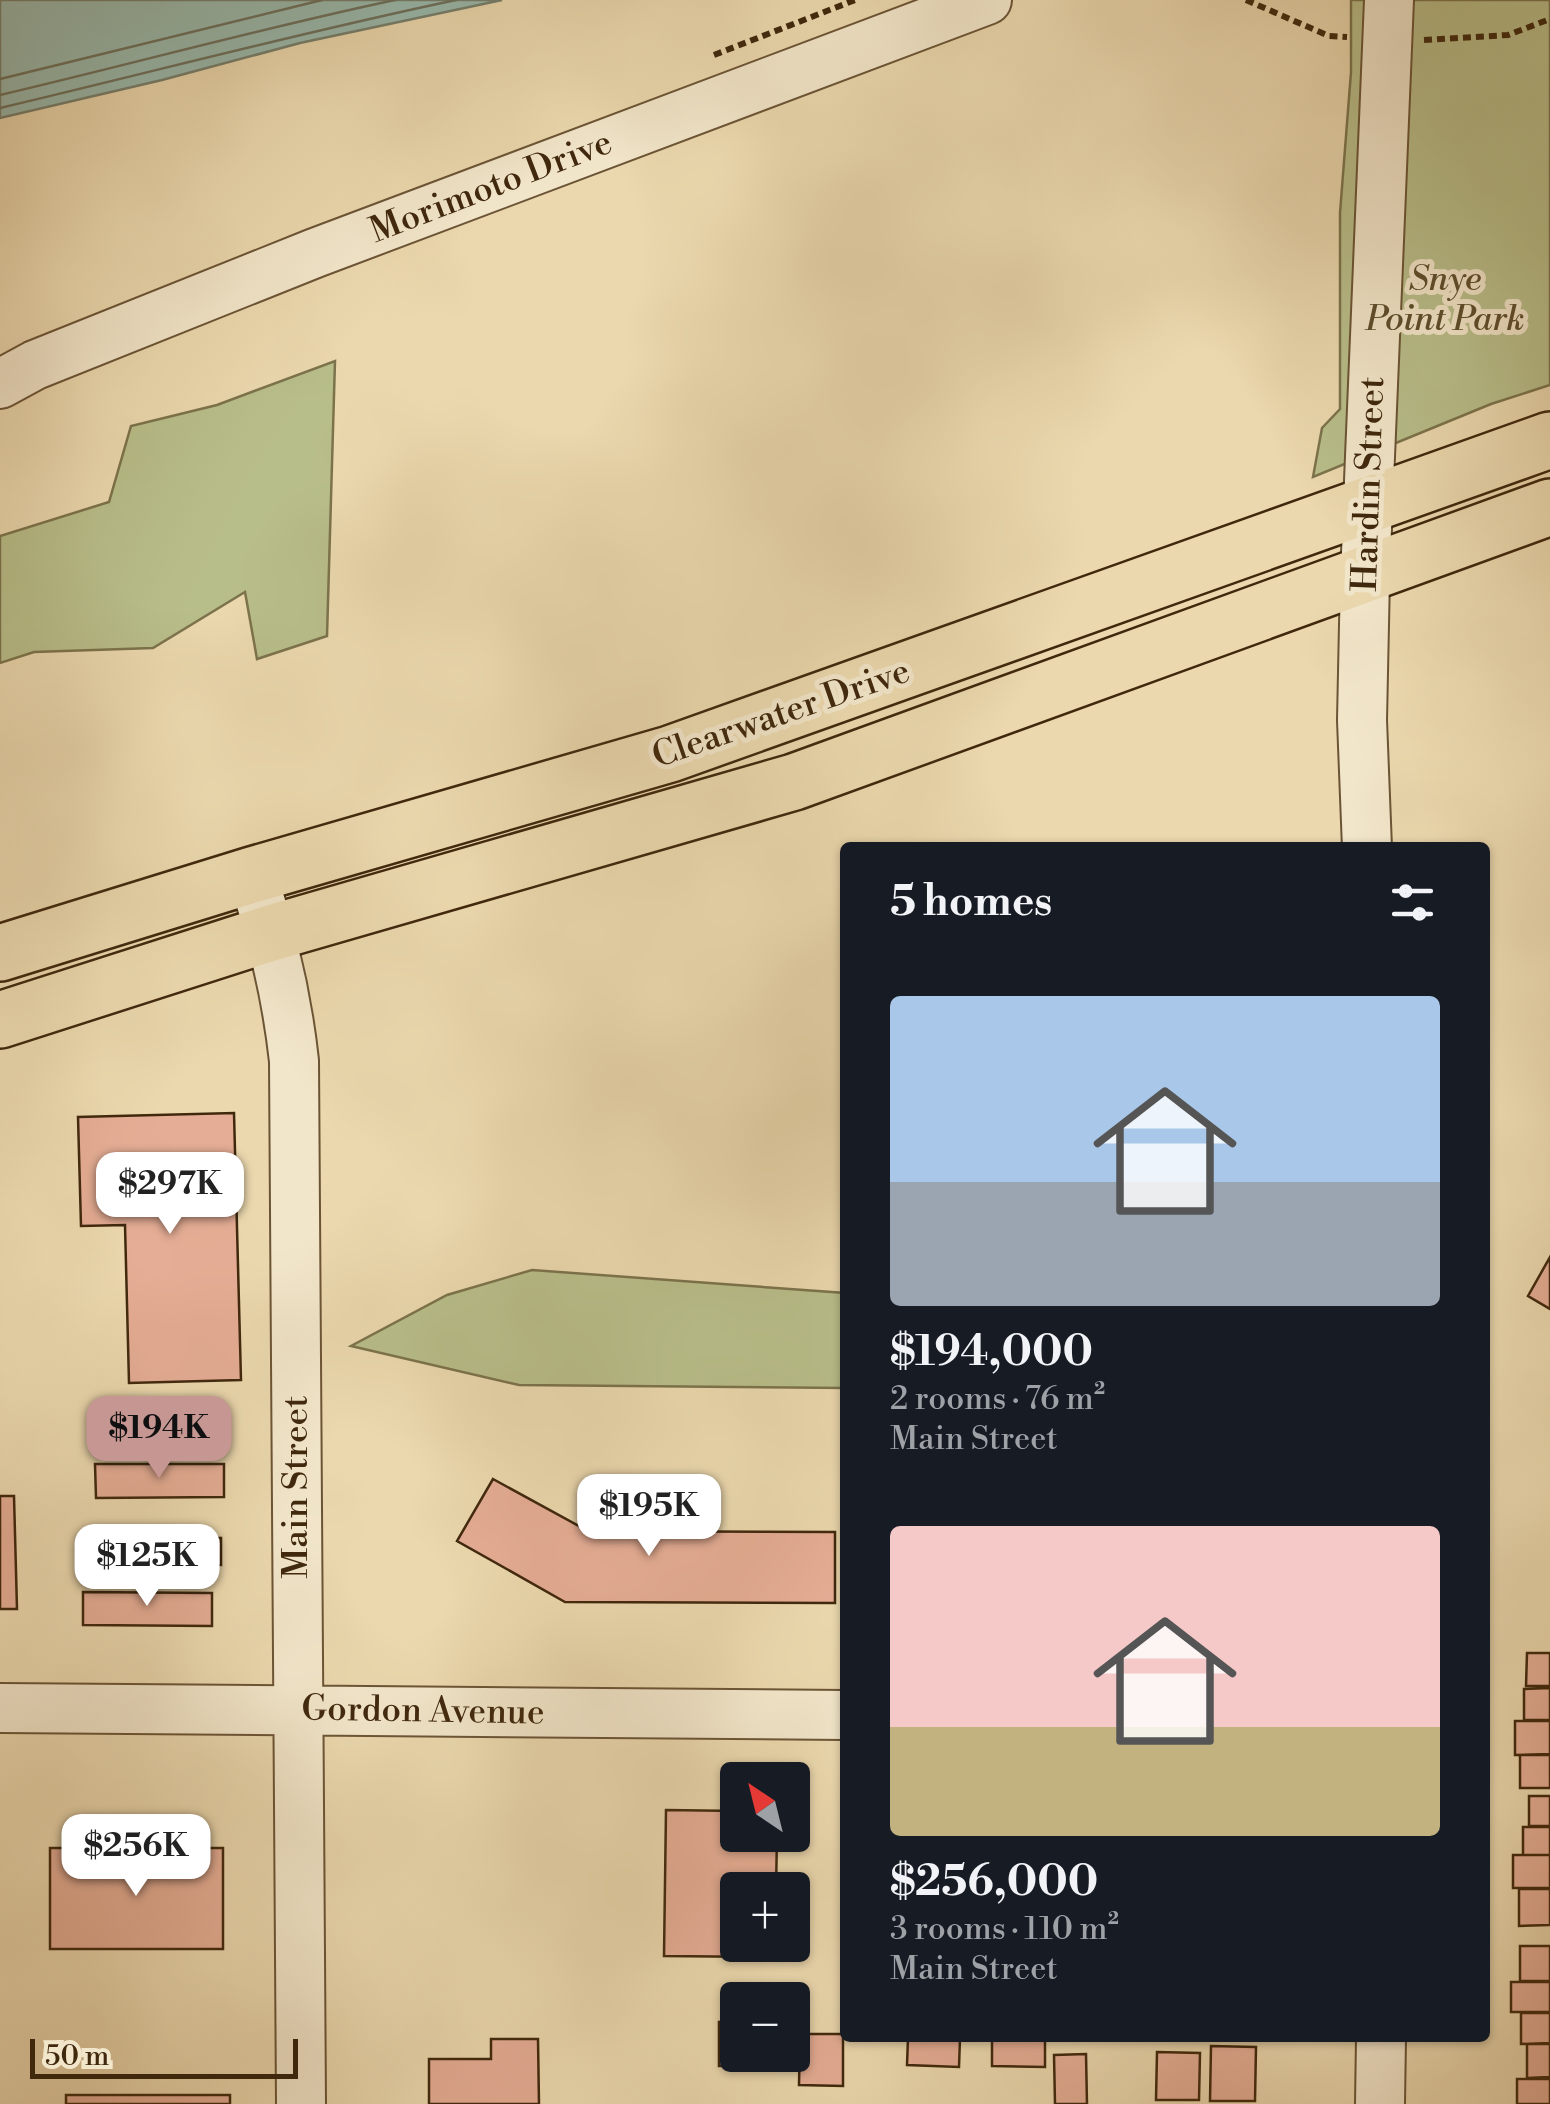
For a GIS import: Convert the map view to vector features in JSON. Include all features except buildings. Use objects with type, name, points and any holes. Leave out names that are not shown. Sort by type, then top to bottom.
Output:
[{"type":"main road","name":"Clearwater Drive","points":[[0,953],[252,875],[670,754],[1550,440]]},
{"type":"main road","name":"Clearwater Drive","points":[[0,1020],[271,933],[794,782],[1550,507]]},
{"type":"street","name":"Morimoto Drive","points":[[0,384],[35,365],[315,254],[987,0]]},
{"type":"street","name":"Hardin Street","points":[[1367,842],[1362,720],[1365,577],[1390,0]]},
{"type":"street","name":"Main Street","points":[[252,875],[271,933],[288,1009],[294,1061],[301,2104]]},
{"type":"street","name":"Gordon Avenue","points":[[0,1708],[840,1715]]},
{"type":"street","points":[[1380,2104],[1381,2042]]},
{"type":"path","points":[[1246,0],[1329,36],[1357,38]]},
{"type":"path","points":[[1422,40],[1508,35],[1550,19]]},
{"type":"green space","name":"Snye Point Park","points":[[1351,0],[1550,0],[1550,385],[1491,404],[1313,477],[1322,428],[1340,409],[1340,213],[1351,72]]},
{"type":"green space","points":[[335,361],[327,636],[257,659],[245,592],[153,648],[34,652],[0,663],[0,536],[109,502],[131,426],[217,405]]},
{"type":"green space","points":[[532,1270],[840,1293],[840,1388],[519,1385],[351,1346],[447,1295]]},
{"type":"water","points":[[0,0],[502,0],[300,43],[0,118]]}]
